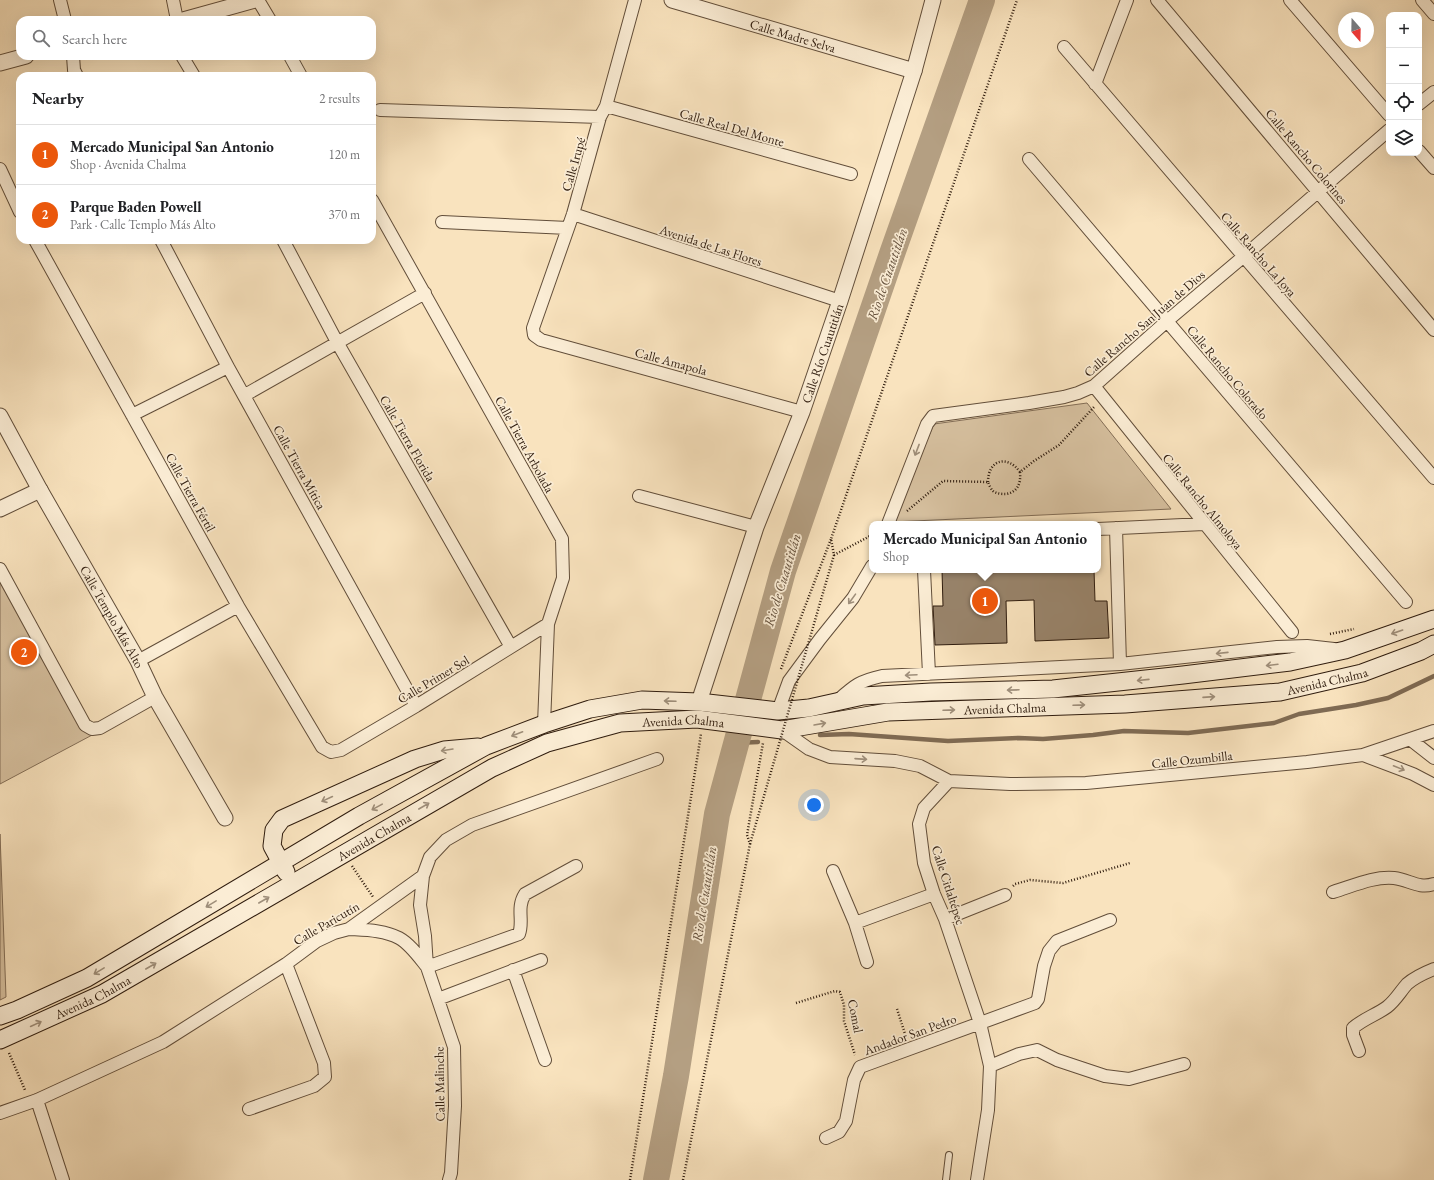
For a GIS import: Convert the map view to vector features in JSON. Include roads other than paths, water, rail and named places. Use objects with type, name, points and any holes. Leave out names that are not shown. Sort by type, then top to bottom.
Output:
[{"type":"main road","name":"Avenida Chalma","points":[[0,1016],[17,1010],[87,978],[359,816],[486,746],[544,724],[590,709],[642,700],[699,702],[778,711],[809,708],[863,696],[930,692],[1053,689],[1152,679],[1290,662],[1345,650],[1434,619]]},
{"type":"main road","name":"Avenida Chalma","points":[[2,1040],[102,994],[492,768],[547,743],[620,723],[698,719],[774,731],[888,712],[1125,704],[1280,692],[1362,673],[1421,651],[1434,644]]},
{"type":"main road","points":[[294,883],[280,863],[272,846],[274,830],[282,819],[415,759],[444,750],[486,746]]},
{"type":"street","points":[[60,0],[64,16]]},
{"type":"street","points":[[173,0],[176,16]]},
{"type":"street","points":[[198,16],[257,0],[267,16]]},
{"type":"street","name":"Calle Irupé","points":[[534,335],[533,328],[573,214],[600,117],[606,106],[635,0]]},
{"type":"street","name":"Calle Madre Selva","points":[[672,0],[914,70]]},
{"type":"street","name":"Calle Río Cuautitlán","points":[[699,702],[756,527],[802,412],[840,301],[914,70],[933,0]]},
{"type":"street","points":[[1095,84],[1127,0]]},
{"type":"street","name":"Calle Rancho Colorines","points":[[1157,0],[1434,330]]},
{"type":"street","points":[[1290,0],[1386,112]]},
{"type":"street","points":[[1422,0],[1434,14]]},
{"type":"street","name":"Calle Rancho La Joya","points":[[1064,47],[1434,478]]},
{"type":"street","points":[[0,63],[16,59]]},
{"type":"street","points":[[73,60],[75,72]]},
{"type":"street","points":[[184,60],[192,72]]},
{"type":"street","points":[[292,60],[299,72]]},
{"type":"street","points":[[1422,102],[1434,92]]},
{"type":"street","name":"Calle Real Del Monte","points":[[606,106],[851,174]]},
{"type":"street","points":[[380,110],[600,117]]},
{"type":"street","name":"Calle Rancho San Juan de Dios","points":[[889,521],[927,424],[933,416],[1029,403],[1078,394],[1094,386],[1166,321],[1243,257],[1318,190],[1386,133]]},
{"type":"street","points":[[1422,154],[1434,168]]},
{"type":"street","name":"Calle Rancho Colorado","points":[[1029,160],[1406,602]]},
{"type":"street","points":[[0,169],[16,203]]},
{"type":"street","name":"Calle Tierra Arbolada","points":[[376,207],[562,539],[563,578],[548,624],[544,724]]},
{"type":"street","name":"Avenida de Las Flores","points":[[573,214],[840,301]]},
{"type":"street","points":[[442,222],[568,228]]},
{"type":"street","name":"Calle Tierra Fértil","points":[[37,244],[238,606],[322,747],[331,752]]},
{"type":"street","name":"Calle Tierra Mítica","points":[[163,244],[228,366],[416,706]]},
{"type":"street","name":"Calle Tierra Florida","points":[[285,244],[337,342],[511,647]]},
{"type":"street","points":[[245,395],[425,293]]},
{"type":"street","name":"Calle Amapola","points":[[534,335],[541,340],[802,412]]},
{"type":"street","points":[[132,415],[228,366]]},
{"type":"street","name":"Calle Rancho Almoloya","points":[[1094,386],[1292,632]]},
{"type":"street","name":"Calle Templo Más Alto","points":[[0,416],[40,490],[138,661],[155,697],[225,818]]},
{"type":"street","points":[[0,509],[40,490]]},
{"type":"street","points":[[639,496],[756,527]]},
{"type":"street","points":[[1101,529],[1204,524]]},
{"type":"street","points":[[1116,528],[1120,664]]},
{"type":"street","points":[[0,569],[84,725],[92,729],[100,728],[155,697]]},
{"type":"street","points":[[778,711],[789,681],[853,598],[869,571]]},
{"type":"street","points":[[924,573],[929,674]]},
{"type":"street","points":[[138,661],[238,606]]},
{"type":"street","name":"Calle Primer Sol","points":[[331,752],[341,750],[416,706],[548,624]]},
{"type":"street","points":[[835,702],[855,685],[865,680],[882,676],[1120,664],[1277,647],[1306,646],[1345,650]]},
{"type":"street","points":[[774,731],[809,749],[830,757],[895,761],[920,766],[949,781]]},
{"type":"street","name":"Calle Ozumbilla","points":[[949,781],[1010,784],[1086,784],[1307,762],[1363,755],[1434,731]]},
{"type":"street","points":[[1410,740],[1434,758]]},
{"type":"street","points":[[1363,755],[1413,774],[1434,785]]},
{"type":"street","points":[[423,876],[430,857],[441,845],[446,840],[472,825],[657,759]]},
{"type":"street","name":"Calle Citlaltépec","points":[[949,781],[924,808],[919,824],[924,863],[934,894],[945,919],[980,1023],[990,1066],[988,1110],[977,1180]]},
{"type":"street","points":[[427,967],[519,934],[521,928],[520,901],[525,894],[576,866]]},
{"type":"street","points":[[833,871],[855,924],[867,962]]},
{"type":"street","name":"Calle Paricutín","points":[[0,1113],[34,1101],[163,1042],[286,964],[317,941],[334,933],[349,929],[423,876]]},
{"type":"street","name":"Calle Malinche","points":[[423,876],[420,905],[425,936],[427,967],[454,1047],[455,1106],[451,1173],[449,1180]]},
{"type":"street","points":[[1333,892],[1379,878],[1395,878],[1424,886],[1434,884]]},
{"type":"street","points":[[855,924],[934,894]]},
{"type":"street","points":[[945,919],[1005,895]]},
{"type":"street","name":"Andador San Pedro","points":[[826,1138],[839,1132],[846,1121],[854,1080],[860,1067],[1035,1003],[1038,999],[1044,966],[1049,951],[1057,941],[1110,920]]},
{"type":"street","name":"Calle Malinche","points":[[349,929],[386,933],[399,938],[413,950],[427,967]]},
{"type":"street","points":[[438,999],[541,960]]},
{"type":"street","points":[[249,1109],[314,1086],[325,1077],[324,1063],[286,964]]},
{"type":"street","points":[[1359,1051],[1353,1035],[1353,1028],[1386,1008],[1416,977],[1434,969]]},
{"type":"street","points":[[513,970],[545,1060]]},
{"type":"street","points":[[990,1066],[1019,1054],[1037,1050],[1057,1060],[1105,1076],[1129,1079],[1184,1064]]},
{"type":"street","points":[[34,1101],[63,1180]]},
{"type":"lane","points":[[946,1180],[949,1155]]},
{"type":"waterway","name":"Rio de Cuautitlán","points":[[656,1180],[676,1076],[717,814],[783,571],[893,251],[982,0]]},
{"type":"waterway","points":[[820,735],[849,734],[948,741],[1019,738],[1043,739],[1124,731],[1188,733],[1274,723],[1299,714],[1356,705],[1388,698],[1434,676]]},
{"type":"waterway","points":[[736,743],[758,742]]},
{"type":"place","name":"Mercado Municipal San Antonio","points":[[985,601]]},
{"type":"place","name":"Parque Baden Powell","points":[[24,652]]}]
